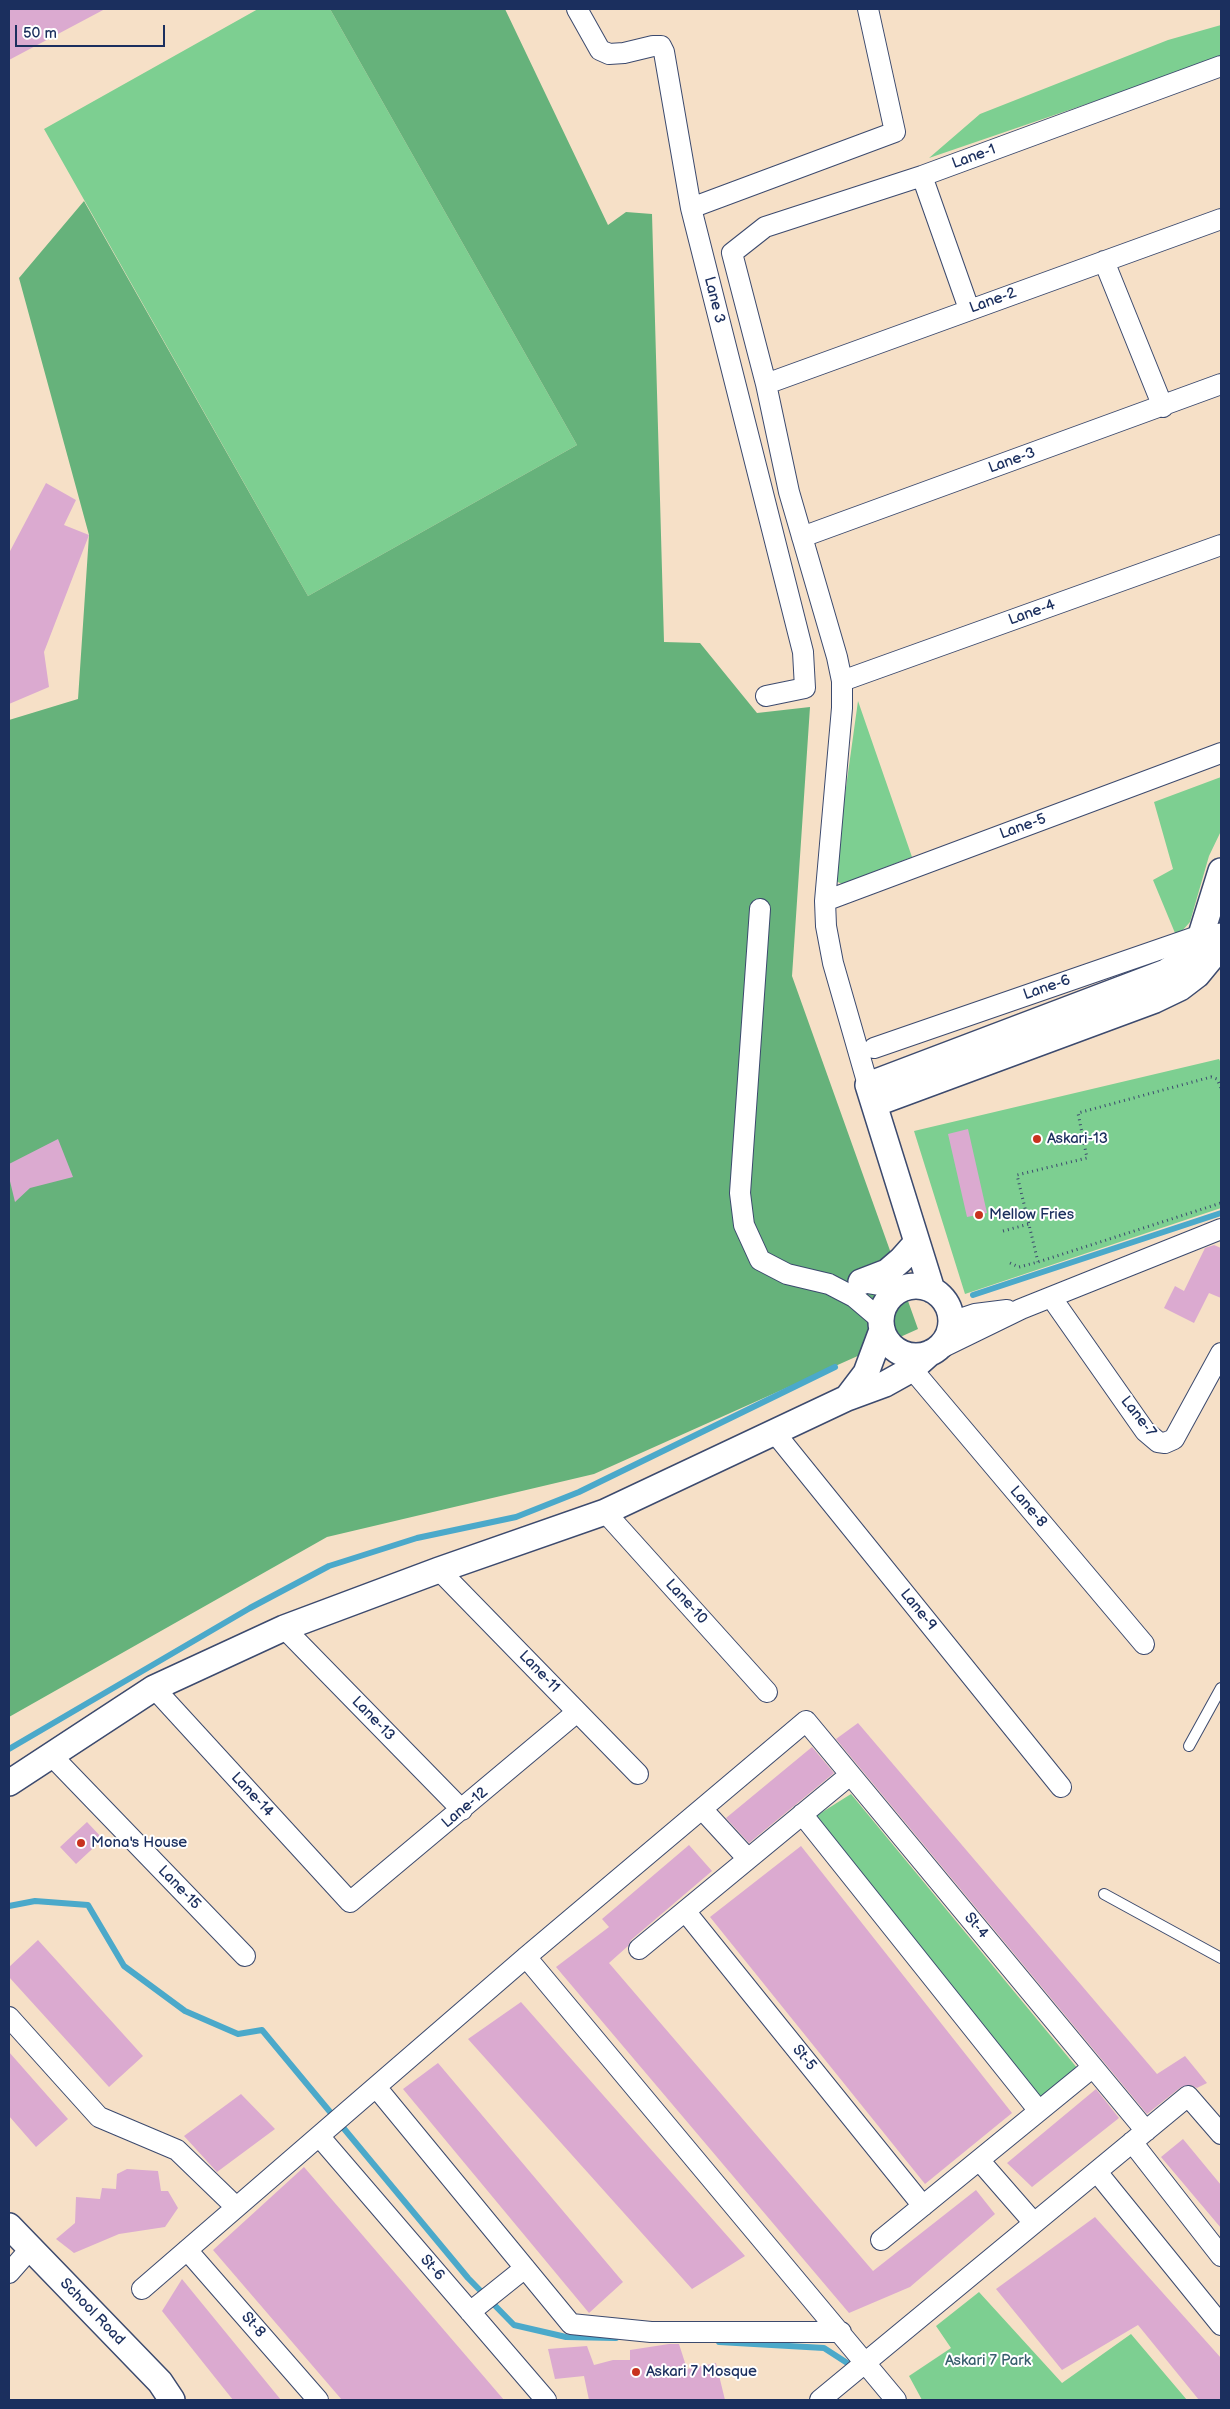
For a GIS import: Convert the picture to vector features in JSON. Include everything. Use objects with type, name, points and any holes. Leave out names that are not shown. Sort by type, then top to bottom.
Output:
[{"type":"street","points":[[577,9],[600,50],[609,54],[661,46],[664,52],[691,208],[895,132],[868,9]]},
{"type":"street","name":"Lane-1","points":[[766,384],[732,254],[765,228],[922,176],[1221,66]]},
{"type":"street","points":[[922,176],[970,309]]},
{"type":"street","name":"Lane 3","points":[[691,208],[803,652],[805,688],[766,696]]},
{"type":"street","name":"Lane-2","points":[[766,384],[1221,219]]},
{"type":"street","points":[[1104,261],[1163,407]]},
{"type":"street","points":[[760,909],[740,1194],[744,1225],[760,1260],[787,1274],[829,1284],[854,1297],[881,1325],[892,1347],[900,1353],[927,1357],[945,1341],[952,1322],[946,1303],[932,1290],[871,1094],[833,963],[826,926],[825,901],[842,708],[842,681],[837,657],[789,492],[766,384]]},
{"type":"street","name":"Lane-3","points":[[802,537],[1163,407],[1221,384]]},
{"type":"street","name":"Lane-4","points":[[842,681],[1221,545]]},
{"type":"street","name":"Lane-5","points":[[825,901],[1221,753]]},
{"type":"street","points":[[871,1094],[1166,972],[1187,958],[1215,933],[1221,872]]},
{"type":"street","name":"Lane-6","points":[[874,1048],[1215,933]]},
{"type":"street","points":[[9,1783],[154,1688],[284,1628],[439,1570],[604,1512],[847,1398],[885,1384],[927,1357],[1022,1309],[1221,1229]]},
{"type":"street","points":[[861,1282],[887,1272],[917,1242]]},
{"type":"street","points":[[829,1284],[861,1282],[903,1289]]},
{"type":"street","points":[[847,1398],[866,1373],[887,1301],[903,1289],[912,1286],[932,1290]]},
{"type":"street","name":"Lane-7","points":[[1051,1298],[1146,1431],[1158,1442],[1165,1443],[1174,1439],[1221,1353]]},
{"type":"street","points":[[952,1322],[994,1310],[1022,1309]]},
{"type":"street","name":"Lane-8","points":[[927,1357],[1144,1644]]},
{"type":"street","name":"Lane-9","points":[[775,1433],[1061,1788]]},
{"type":"street","name":"Lane-10","points":[[604,1512],[767,1692]]},
{"type":"street","name":"Lane-11","points":[[439,1570],[638,1774]]},
{"type":"street","name":"Lane-13","points":[[284,1628],[462,1810]]},
{"type":"street","name":"Lane-14","points":[[154,1688],[350,1902]]},
{"type":"street","name":"Lane-12","points":[[350,1902],[577,1712]]},
{"type":"street","name":"St-4","points":[[702,1809],[806,1721],[1093,2067],[1221,2256]]},
{"type":"street","name":"Lane-15","points":[[51,1755],[245,1956]]},
{"type":"street","points":[[639,1949],[850,1775]]},
{"type":"street","points":[[142,2289],[526,1957],[702,1809],[748,1859]]},
{"type":"street","points":[[802,1814],[1039,2111]]},
{"type":"street","name":"St-5","points":[[685,1911],[923,2206]]},
{"type":"street","points":[[526,1957],[896,2400]]},
{"type":"street","points":[[9,2017],[99,2118],[177,2150],[236,2207]]},
{"type":"street","points":[[881,2240],[1093,2067]]},
{"type":"street","points":[[376,2087],[571,2324],[651,2332],[841,2332]]},
{"type":"street","points":[[824,2399],[866,2362],[1188,2096],[1221,2134]]},
{"type":"street","name":"St-6","points":[[319,2136],[546,2400]]},
{"type":"street","points":[[978,2160],[1034,2223]]},
{"type":"street","points":[[1097,2172],[1221,2325]]},
{"type":"street","name":"School Road","points":[[9,2226],[160,2382],[172,2400]]},
{"type":"street","points":[[9,2272],[31,2248]]},
{"type":"street","name":"St-8","points":[[187,2250],[318,2400]]},
{"type":"street","points":[[470,2312],[525,2268]]},
{"type":"lane","points":[[1189,1746],[1221,1688]]},
{"type":"lane","points":[[1104,1894],[1221,1958]]},
{"type":"path","points":[[1038,1262],[1017,1175],[1087,1158],[1078,1113],[1211,1077],[1217,1079],[1221,1088]]},
{"type":"path","points":[[1010,1263],[1019,1267],[1038,1262],[1221,1203]]},
{"type":"path","points":[[1003,1231],[1029,1224]]},
{"type":"green space","points":[[258,9],[330,9],[577,445],[308,596],[44,129]]},
{"type":"green space","points":[[330,9],[505,9],[608,225],[626,212],[652,214],[664,642],[700,643],[757,713],[810,707],[792,976],[918,1329],[594,1474],[327,1537],[9,1717],[9,720],[78,699],[89,535],[19,278],[84,201],[308,596],[577,445]]},
{"type":"green space","points":[[1221,25],[1221,58],[929,158],[980,114],[1168,40]]},
{"type":"green space","points":[[858,701],[912,857],[842,884],[836,881],[834,874]]},
{"type":"green space","points":[[1221,777],[1221,831],[1209,856],[1190,922],[1182,931],[1175,933],[1153,880],[1173,869],[1154,802]]},
{"type":"green space","points":[[1219,1059],[1221,1063],[1221,1208],[965,1294],[914,1131]]},
{"type":"green space","points":[[851,1794],[1078,2069],[1038,2100],[816,1816]]},
{"type":"green space","name":"Askari 7 Park","points":[[979,2292],[1062,2383],[1131,2334],[1187,2400],[922,2400],[909,2376],[951,2348],[936,2326]]},
{"type":"building","points":[[9,9],[105,9],[9,60]]},
{"type":"building","points":[[46,483],[76,500],[64,525],[89,535],[44,652],[49,687],[9,704],[9,553]]},
{"type":"building","points":[[968,1129],[987,1213],[967,1217],[948,1134]]},
{"type":"building","points":[[58,1139],[73,1177],[30,1188],[15,1202],[9,1177],[9,1164]]},
{"type":"building","points":[[1214,1245],[1221,1248],[1221,1298],[1209,1293],[1194,1323],[1164,1308],[1175,1286],[1184,1291],[1205,1248]]},
{"type":"building","points":[[858,1723],[1157,2074],[1185,2056],[1207,2083],[1197,2088],[1191,2085],[1181,2087],[1147,2114],[836,1739]]},
{"type":"building","points":[[812,1747],[834,1773],[749,1843],[726,1818]]},
{"type":"building","name":"Mona's House","points":[[87,1822],[103,1839],[76,1864],[60,1847]]},
{"type":"building","points":[[689,1845],[712,1871],[631,1940],[628,1946],[609,1963],[873,2271],[976,2190],[995,2214],[910,2287],[849,2313],[556,1967],[609,1927],[602,1919]]},
{"type":"building","points":[[801,1846],[1012,2113],[925,2184],[710,1917]]},
{"type":"building","points":[[38,1940],[143,2056],[109,2087],[9,1977],[9,1967]]},
{"type":"building","points":[[521,2002],[745,2256],[692,2289],[468,2039]]},
{"type":"building","points":[[9,2052],[68,2119],[36,2147],[9,2116]]},
{"type":"building","points":[[438,2063],[623,2282],[589,2313],[403,2089]]},
{"type":"building","points":[[1096,2089],[1119,2118],[1032,2187],[1007,2163]]},
{"type":"building","points":[[241,2094],[275,2129],[217,2172],[184,2136]]},
{"type":"building","points":[[1183,2139],[1221,2185],[1221,2228],[1161,2157]]},
{"type":"building","points":[[304,2167],[504,2400],[342,2400],[213,2250]]},
{"type":"building","points":[[127,2169],[158,2171],[161,2191],[168,2191],[178,2208],[165,2227],[119,2234],[74,2253],[56,2239],[75,2223],[76,2197],[100,2199],[102,2188],[116,2189],[117,2174]]},
{"type":"building","points":[[1095,2217],[1221,2358],[1221,2400],[1199,2400],[1138,2325],[1062,2370],[996,2289]]},
{"type":"building","points":[[182,2279],[281,2400],[233,2400],[162,2311]]},
{"type":"building","name":"Askari 7 Mosque","points":[[679,2344],[687,2369],[716,2363],[725,2400],[589,2400],[584,2376],[555,2379],[548,2349],[587,2346],[594,2365],[613,2360],[630,2360],[630,2350]]},
{"type":"waterway","points":[[973,1295],[1221,1213]]},
{"type":"waterway","points":[[9,1749],[250,1608],[329,1566],[417,1538],[516,1517],[579,1492],[835,1367]]},
{"type":"waterway","points":[[9,1906],[35,1901],[88,1905],[124,1966],[185,2011],[238,2034],[262,2030],[468,2278],[514,2325],[566,2337],[616,2338]]},
{"type":"waterway","points":[[719,2342],[824,2348],[855,2368]]},
{"type":"place","name":"Askari-13","points":[[1037,1139]]},
{"type":"place","name":"Mellow Fries","points":[[979,1215]]},
{"type":"place","name":"Mona's House","points":[[81,1843]]},
{"type":"place","name":"Askari 7 Mosque","points":[[636,2372]]}]
